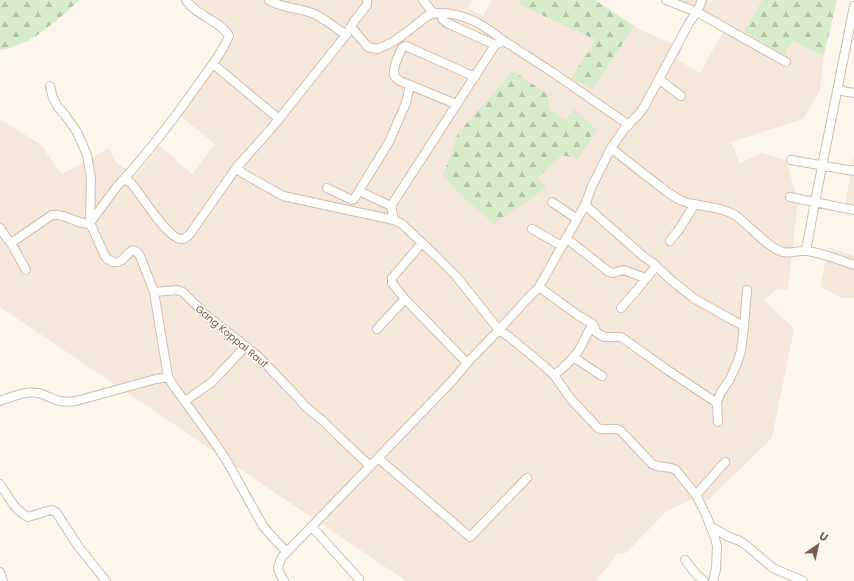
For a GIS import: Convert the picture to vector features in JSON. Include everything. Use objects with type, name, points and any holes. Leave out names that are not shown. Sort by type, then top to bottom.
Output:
[{"type":"street","points":[[11,243],[52,216],[60,216],[84,224],[90,223],[118,184],[124,180],[137,165],[180,110],[222,51],[229,36],[223,28],[196,10],[186,0]]},
{"type":"street","points":[[268,0],[283,7],[316,14],[346,35]]},
{"type":"street","points":[[124,180],[131,183],[165,228],[177,238],[182,240],[186,238],[236,168],[270,130],[346,35],[355,20],[368,5],[367,0]]},
{"type":"street","points":[[423,0],[433,13]]},
{"type":"street","points":[[666,0],[697,12],[786,62]]},
{"type":"street","points":[[284,581],[278,570],[278,564],[282,557],[378,458],[539,287],[585,205],[592,186],[611,148],[619,136],[644,107],[697,12],[702,0]]},
{"type":"street","points":[[806,251],[854,6]]},
{"type":"street","points":[[351,27],[368,47],[377,49],[398,40],[433,13],[450,14],[476,22],[629,125]]},
{"type":"street","points":[[442,13],[442,19],[446,23],[495,45]]},
{"type":"street","points":[[394,220],[392,206],[495,45],[504,41]]},
{"type":"street","points":[[456,104],[400,81],[394,76],[394,67],[402,48],[404,46],[475,77]]},
{"type":"street","points":[[213,64],[279,119]]},
{"type":"street","points":[[659,79],[681,96]]},
{"type":"street","points":[[327,188],[352,200],[354,199],[389,142],[406,103],[410,85]]},
{"type":"street","points":[[50,86],[58,107],[77,132],[87,155],[91,177],[90,223],[106,258],[113,262],[117,262],[122,260],[133,250],[138,253],[154,292],[168,377],[228,463],[263,526],[287,552]]},
{"type":"street","points":[[837,90],[854,93]]},
{"type":"street","points":[[611,148],[664,189],[684,202],[722,209],[733,214],[744,221],[769,245],[783,252],[806,251],[854,265]]},
{"type":"street","points":[[791,160],[854,172],[854,170]]},
{"type":"street","points":[[236,168],[255,181],[282,196],[394,220],[402,224],[456,276],[499,330],[536,359],[554,376],[570,398],[598,428],[604,430],[614,428],[620,430],[652,464],[676,470],[696,495],[715,538],[717,546],[716,569],[713,581]]},
{"type":"street","points":[[359,191],[392,206]]},
{"type":"street","points":[[790,197],[854,210]]},
{"type":"street","points":[[552,202],[577,219]]},
{"type":"street","points":[[670,241],[695,204]]},
{"type":"street","points":[[585,205],[695,299],[744,326]]},
{"type":"street","points":[[0,228],[11,243],[26,270]]},
{"type":"street","points":[[532,229],[562,246]]},
{"type":"street","points":[[566,238],[609,272],[613,273],[624,270],[645,278]]},
{"type":"street","points":[[422,244],[400,268],[391,280],[392,283],[405,299],[467,363]]},
{"type":"street","points":[[621,308],[656,266]]},
{"type":"street","points":[[539,287],[579,316],[593,324],[598,334],[604,337],[620,337],[624,339],[717,403]]},
{"type":"street","name":"Gang Koppal Rauf","points":[[154,292],[177,290],[183,292],[206,315],[265,362],[306,408],[370,466]]},
{"type":"street","points":[[718,422],[717,403],[721,392],[730,379],[741,351],[747,290]]},
{"type":"street","points":[[377,329],[405,299]]},
{"type":"street","points":[[554,376],[574,357],[593,324]]},
{"type":"street","points":[[185,401],[212,382],[246,346]]},
{"type":"street","points":[[574,357],[602,376]]},
{"type":"street","points":[[0,401],[17,395],[33,393],[42,394],[57,400],[76,402],[156,379],[168,377]]},
{"type":"street","points":[[378,458],[470,537],[527,478]]},
{"type":"street","points":[[696,495],[725,462]]},
{"type":"street","points":[[0,484],[16,508],[22,514],[28,517],[51,510],[56,512],[78,546],[106,581]]},
{"type":"street","points":[[710,526],[747,546],[773,568],[803,581]]},
{"type":"street","points":[[312,527],[359,579]]},
{"type":"street","points":[[685,560],[696,574],[704,581]]},
{"type":"street","points":[[0,572],[2,581]]},
{"type":"shaded area","points":[[193,0],[473,0],[468,8],[483,16],[492,0],[519,0],[520,5],[596,40],[593,90],[634,26],[642,31],[683,47],[678,60],[700,73],[725,28],[672,0],[762,0],[744,31],[784,55],[793,39],[812,51],[824,55],[820,91],[803,119],[731,142],[740,163],[761,153],[786,160],[798,201],[788,289],[776,290],[764,300],[794,329],[772,438],[708,500],[693,499],[667,511],[626,553],[618,553],[596,581],[406,581],[0,307],[0,119],[40,144],[62,174],[109,148],[116,162],[135,176],[160,146],[192,174],[215,144],[179,115],[236,36]]},
{"type":"shaded area","points":[[854,152],[854,209],[845,205]]},
{"type":"shaded area","points":[[829,247],[854,256],[854,298],[841,298],[820,286]]},
{"type":"green space","points":[[0,0],[80,0],[53,24],[33,38],[12,48],[0,50]]},
{"type":"green space","points":[[519,0],[595,0],[634,26],[593,90],[571,78],[596,40],[520,5]]},
{"type":"green space","points":[[762,0],[837,0],[824,55],[812,51],[793,40],[784,55],[744,31]]},
{"type":"green space","points":[[513,71],[547,94],[550,110],[566,120],[574,109],[597,130],[578,159],[562,155],[538,178],[547,187],[494,224],[465,199],[443,176],[458,133]]}]
